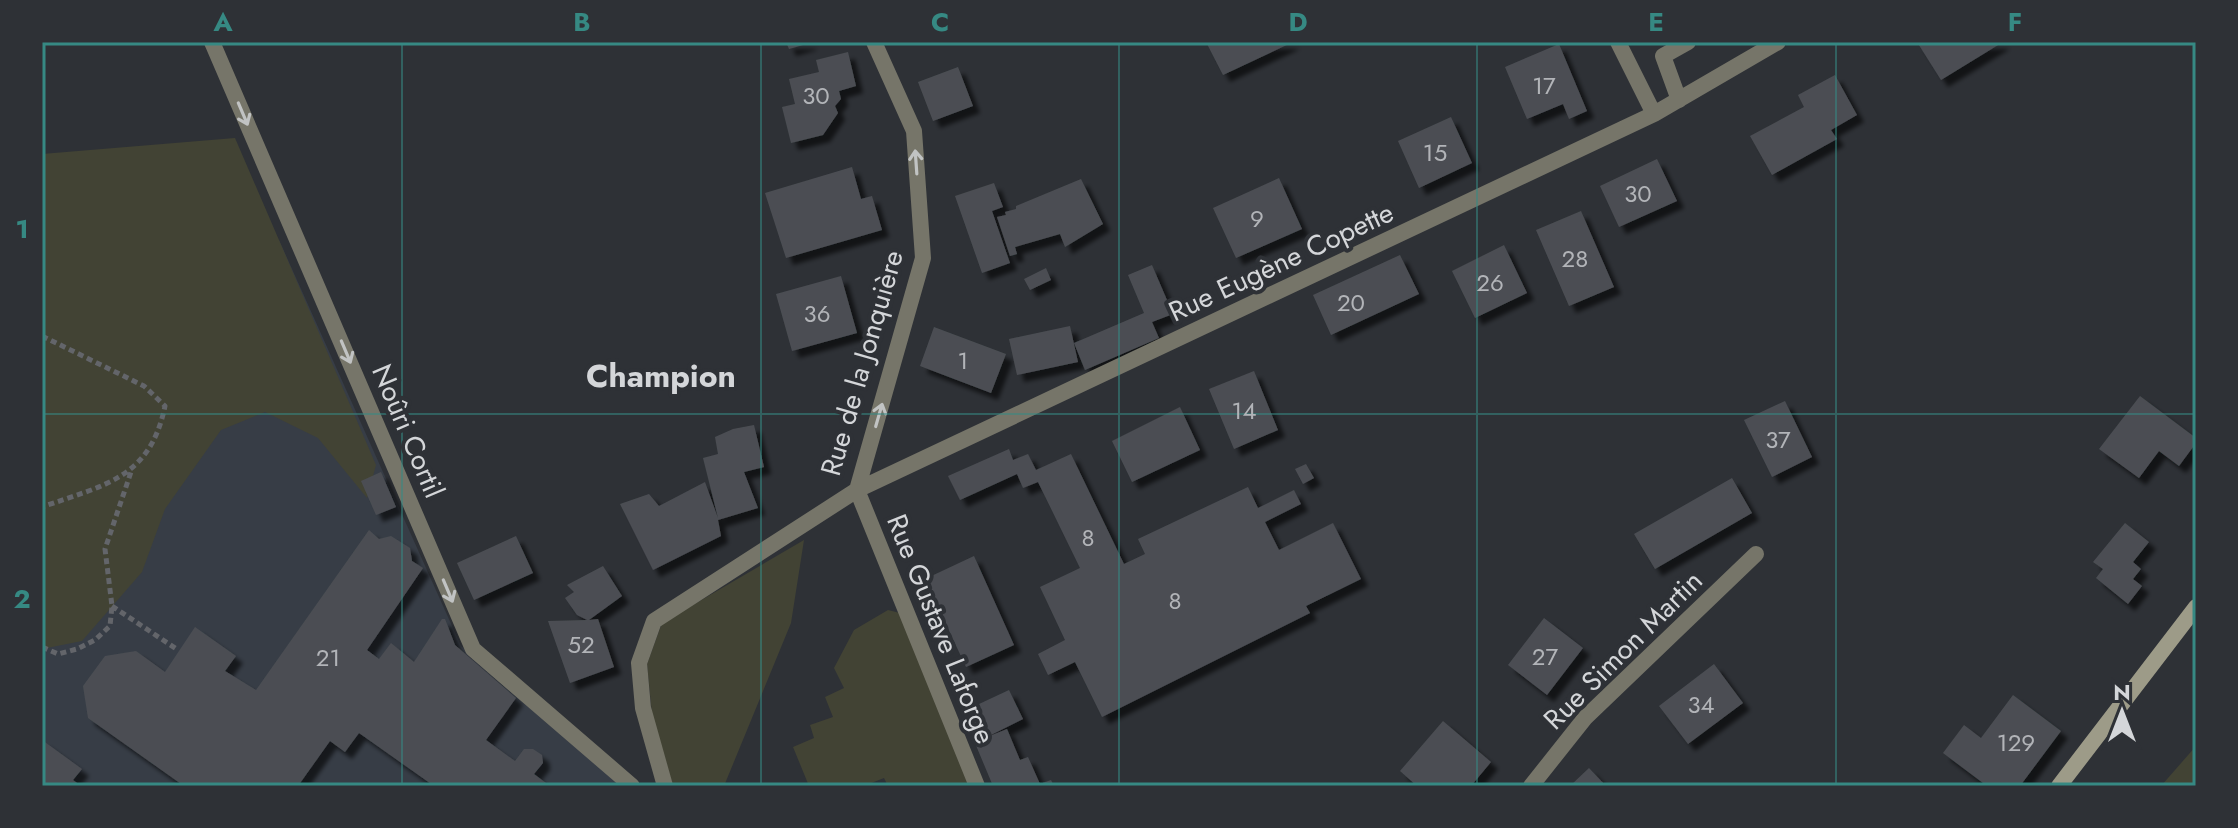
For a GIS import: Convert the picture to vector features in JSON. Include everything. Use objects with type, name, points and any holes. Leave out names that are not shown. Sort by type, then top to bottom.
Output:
[{"type":"street","name":"Noûri Cortil","points":[[212,42],[473,649],[632,786]]},
{"type":"street","name":"Rue de la Jonquière","points":[[665,786],[643,708],[639,663],[654,621],[857,490],[923,258],[914,131],[874,42]]},
{"type":"street","points":[[1618,42],[1654,114]]},
{"type":"street","points":[[1679,100],[1663,56],[1688,42]]},
{"type":"street","name":"Rue Eugène Copette","points":[[857,490],[1654,114],[1778,42]]},
{"type":"street","name":"Rue Gustave Laforge","points":[[857,490],[977,786]]},
{"type":"street","name":"Rue Simon Martin","points":[[1531,786],[1585,718],[1756,554]]},
{"type":"street","points":[[2059,786],[2196,607]]},
{"type":"path","points":[[42,336],[144,386],[165,406],[159,433],[146,455],[132,468],[106,484],[42,507]]},
{"type":"path","points":[[42,647],[58,654],[95,640],[110,626],[112,606],[105,549],[132,468]]},
{"type":"path","points":[[112,606],[178,650]]},
{"type":"shaded area","points":[[279,240],[461,646],[622,786],[42,786],[42,284]]},
{"type":"green space","points":[[235,138],[376,465],[367,498],[318,438],[265,412],[221,430],[165,509],[142,572],[82,641],[42,649],[42,154]]},
{"type":"green space","points":[[804,540],[791,623],[724,786],[673,786],[652,714],[647,664],[662,623]]},
{"type":"green space","points":[[888,610],[900,613],[970,786],[888,786],[884,778],[864,786],[809,786],[793,747],[814,738],[810,725],[833,717],[825,697],[844,688],[834,668],[854,630]]},
{"type":"green space","points":[[2196,746],[2196,786],[2161,786]]},
{"type":"building","points":[[786,42],[810,42],[810,43],[789,49]]},
{"type":"building","points":[[1206,42],[1293,42],[1223,75]]},
{"type":"building","points":[[1917,42],[2003,42],[1941,80]]},
{"type":"building","points":[[1559,44],[1587,111],[1569,119],[1563,104],[1527,119],[1505,67]]},
{"type":"building","points":[[848,52],[856,86],[839,91],[841,99],[835,106],[838,113],[823,135],[791,143],[782,107],[795,104],[789,79],[819,72],[816,60]]},
{"type":"building","points":[[958,67],[973,106],[933,121],[918,82]]},
{"type":"building","points":[[1835,75],[1857,115],[1831,130],[1837,139],[1772,175],[1750,136],[1804,107],[1798,95]]},
{"type":"building","points":[[1451,117],[1472,163],[1419,188],[1398,141]]},
{"type":"building","points":[[1657,159],[1677,201],[1619,227],[1600,186]]},
{"type":"building","points":[[852,167],[861,199],[872,196],[882,230],[786,258],[765,193]]},
{"type":"building","points":[[1279,178],[1302,229],[1236,258],[1213,208]]},
{"type":"building","points":[[1081,179],[1103,224],[1065,247],[1060,234],[1015,247],[1017,254],[1010,256],[997,217]]},
{"type":"building","points":[[994,183],[1003,207],[992,211],[1010,263],[982,273],[955,196]]},
{"type":"building","points":[[1581,211],[1614,287],[1569,306],[1536,230]]},
{"type":"building","points":[[1504,245],[1527,293],[1475,318],[1452,271]]},
{"type":"building","points":[[1400,255],[1419,294],[1331,335],[1313,295]]},
{"type":"building","points":[[1152,265],[1173,314],[1152,322],[1159,338],[1085,370],[1074,343],[1144,313],[1128,275]]},
{"type":"building","points":[[1046,268],[1051,280],[1030,290],[1024,279]]},
{"type":"building","points":[[841,276],[857,333],[792,351],[776,294]]},
{"type":"building","points":[[1070,326],[1078,362],[1017,375],[1009,339]]},
{"type":"building","points":[[934,327],[1006,354],[991,393],[920,366]]},
{"type":"building","points":[[1254,371],[1278,430],[1234,449],[1209,389]]},
{"type":"building","points":[[2140,396],[2196,438],[2196,443],[2179,466],[2159,451],[2139,478],[2099,449]]},
{"type":"building","points":[[1785,401],[1812,457],[1772,477],[1744,420]]},
{"type":"building","points":[[1180,407],[1200,450],[1132,482],[1112,441]]},
{"type":"building","points":[[754,425],[764,467],[744,472],[758,508],[718,520],[721,536],[653,570],[620,504],[649,494],[659,506],[705,482],[718,518],[703,458],[718,454],[715,437]]},
{"type":"building","points":[[1009,449],[1013,460],[1028,454],[1036,470],[1071,454],[1124,564],[1145,554],[1138,539],[1248,487],[1258,508],[1294,490],[1301,504],[1265,522],[1279,550],[1333,523],[1361,579],[1306,606],[1310,613],[1102,717],[1075,662],[1048,675],[1038,654],[1065,640],[1040,587],[1080,568],[1038,482],[1023,488],[1017,474],[960,500],[948,476]]},
{"type":"building","points":[[1306,464],[1314,478],[1303,484],[1295,469]]},
{"type":"building","points":[[381,472],[396,507],[376,515],[361,481]]},
{"type":"building","points":[[1732,478],[1752,513],[1655,569],[1634,534]]},
{"type":"building","points":[[2125,523],[2149,542],[2133,562],[2141,569],[2133,579],[2142,586],[2128,604],[2096,578],[2103,569],[2093,562]]},
{"type":"building","points":[[369,530],[379,539],[391,536],[410,548],[412,561],[423,568],[367,650],[379,659],[391,643],[414,662],[442,619],[445,619],[455,645],[516,698],[486,740],[515,761],[524,749],[533,749],[542,755],[543,763],[534,774],[550,786],[434,786],[359,733],[345,752],[330,741],[298,786],[184,786],[88,718],[83,686],[105,656],[136,651],[165,672],[195,627],[236,656],[225,671],[256,690]]},
{"type":"building","points":[[516,536],[533,573],[474,600],[457,563]]},
{"type":"building","points":[[974,556],[1014,645],[966,667],[925,579]]},
{"type":"building","points":[[603,566],[622,596],[589,620],[598,619],[614,667],[570,683],[548,621],[587,620],[577,615],[565,598],[574,592],[567,585]]},
{"type":"building","points":[[1544,618],[1583,648],[1547,695],[1508,665]]},
{"type":"building","points":[[1714,664],[1743,703],[1688,744],[1659,706]]},
{"type":"building","points":[[1009,690],[1023,719],[987,737],[1007,729],[1020,760],[1028,757],[1040,784],[1051,780],[1054,786],[993,786],[962,712]]},
{"type":"building","points":[[2013,695],[2061,731],[2020,786],[1987,786],[1943,753],[1964,725],[1981,738]]},
{"type":"building","points":[[1443,721],[1491,762],[1471,786],[1417,786],[1400,771]]},
{"type":"building","points":[[42,740],[82,769],[73,780],[81,786],[42,786]]},
{"type":"building","points":[[1589,768],[1606,786],[1570,786]]},
{"type":"district","name":"Champion","points":[[661,376]]}]
